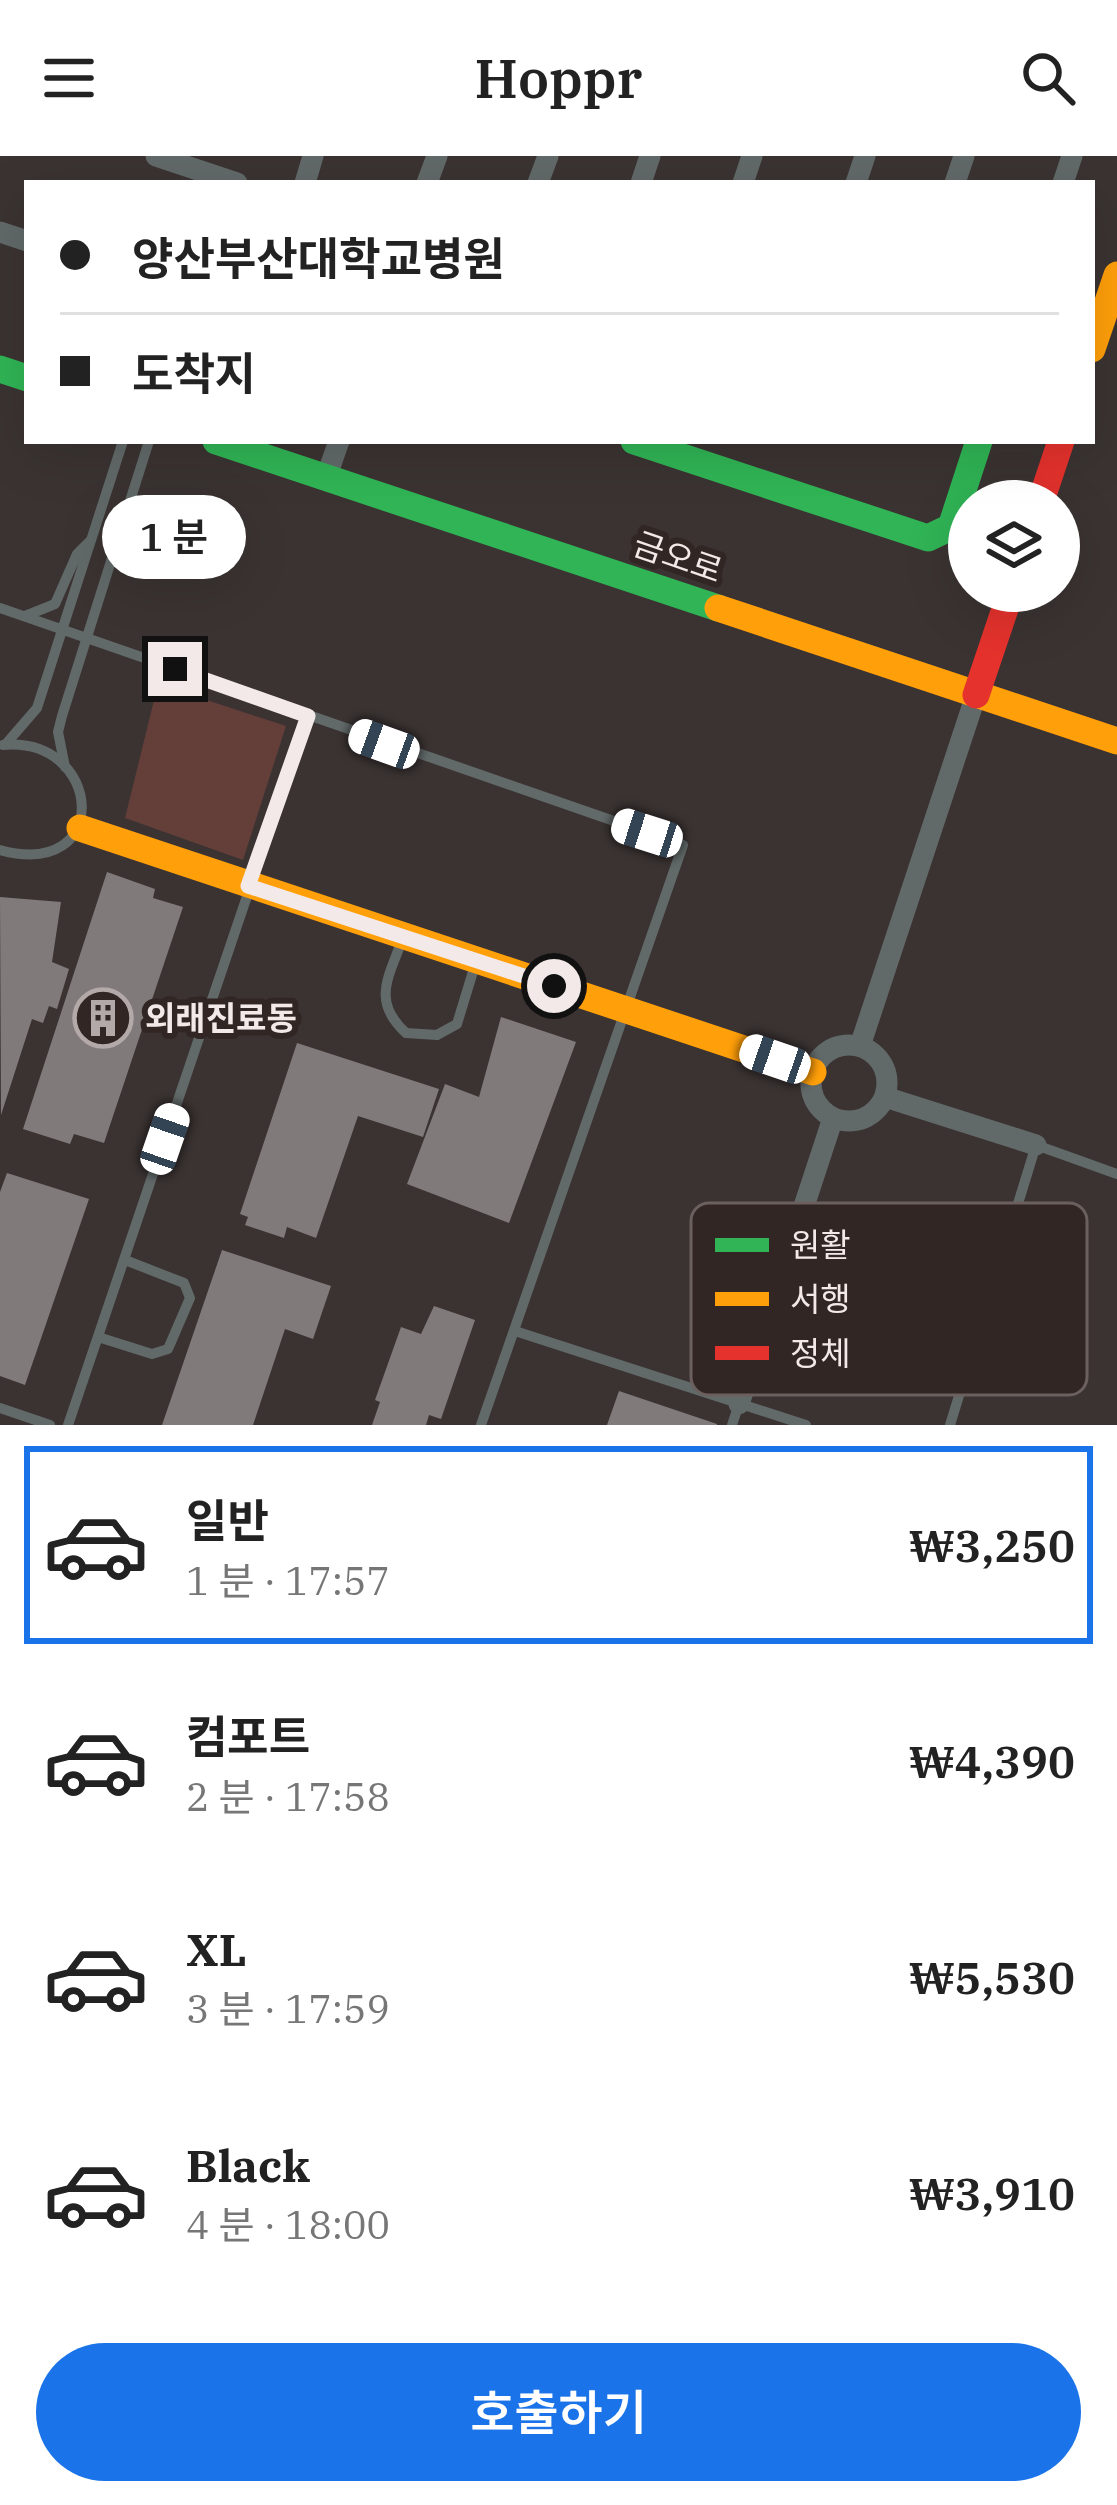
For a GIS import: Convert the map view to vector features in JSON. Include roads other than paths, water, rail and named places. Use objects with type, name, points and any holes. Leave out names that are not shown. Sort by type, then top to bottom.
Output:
[{"type":"street","points":[[156,156],[226,180]]},
{"type":"street","points":[[1095,340],[1117,274]]},
{"type":"street","name":"금오로","points":[[225,444],[1117,741]]},
{"type":"street","points":[[326,478],[338,444]]},
{"type":"street","points":[[651,444],[928,538],[951,527],[978,444]]},
{"type":"street","points":[[1048,480],[1060,444]]},
{"type":"street","points":[[860,1046],[1003,612]]},
{"type":"street","points":[[80,828],[813,1072]]},
{"type":"street","points":[[860,1046],[881,1060],[886,1097],[879,1108],[858,1121],[833,1118],[817,1104],[813,1072],[826,1052],[860,1046]]},
{"type":"street","points":[[886,1097],[1036,1145]]},
{"type":"street","points":[[805,1203],[833,1118]]},
{"type":"lane","points":[[2,745],[37,707],[122,444]]},
{"type":"lane","points":[[0,850],[34,854],[57,848],[80,828],[82,797],[65,766],[58,732],[148,444]]},
{"type":"lane","points":[[23,616],[55,604],[77,554],[93,537]]},
{"type":"lane","points":[[0,608],[683,845],[481,1425]]},
{"type":"lane","points":[[68,1425],[308,716]]},
{"type":"lane","points":[[2,745],[28,745],[65,766]]},
{"type":"lane","points":[[403,936],[382,997],[406,1033],[424,1038],[457,1024],[476,960]]},
{"type":"lane","points":[[1018,1203],[1036,1145],[1117,1174]]},
{"type":"lane","points":[[98,1337],[152,1354],[168,1349],[190,1298],[184,1283],[125,1260]]},
{"type":"lane","points":[[515,1331],[735,1415],[806,1425]]},
{"type":"lane","points":[[950,1425],[959,1395]]},
{"type":"lane","points":[[0,1408],[50,1425]]},
{"type":"place","name":"외래진료동","points":[[103,1018]]}]
